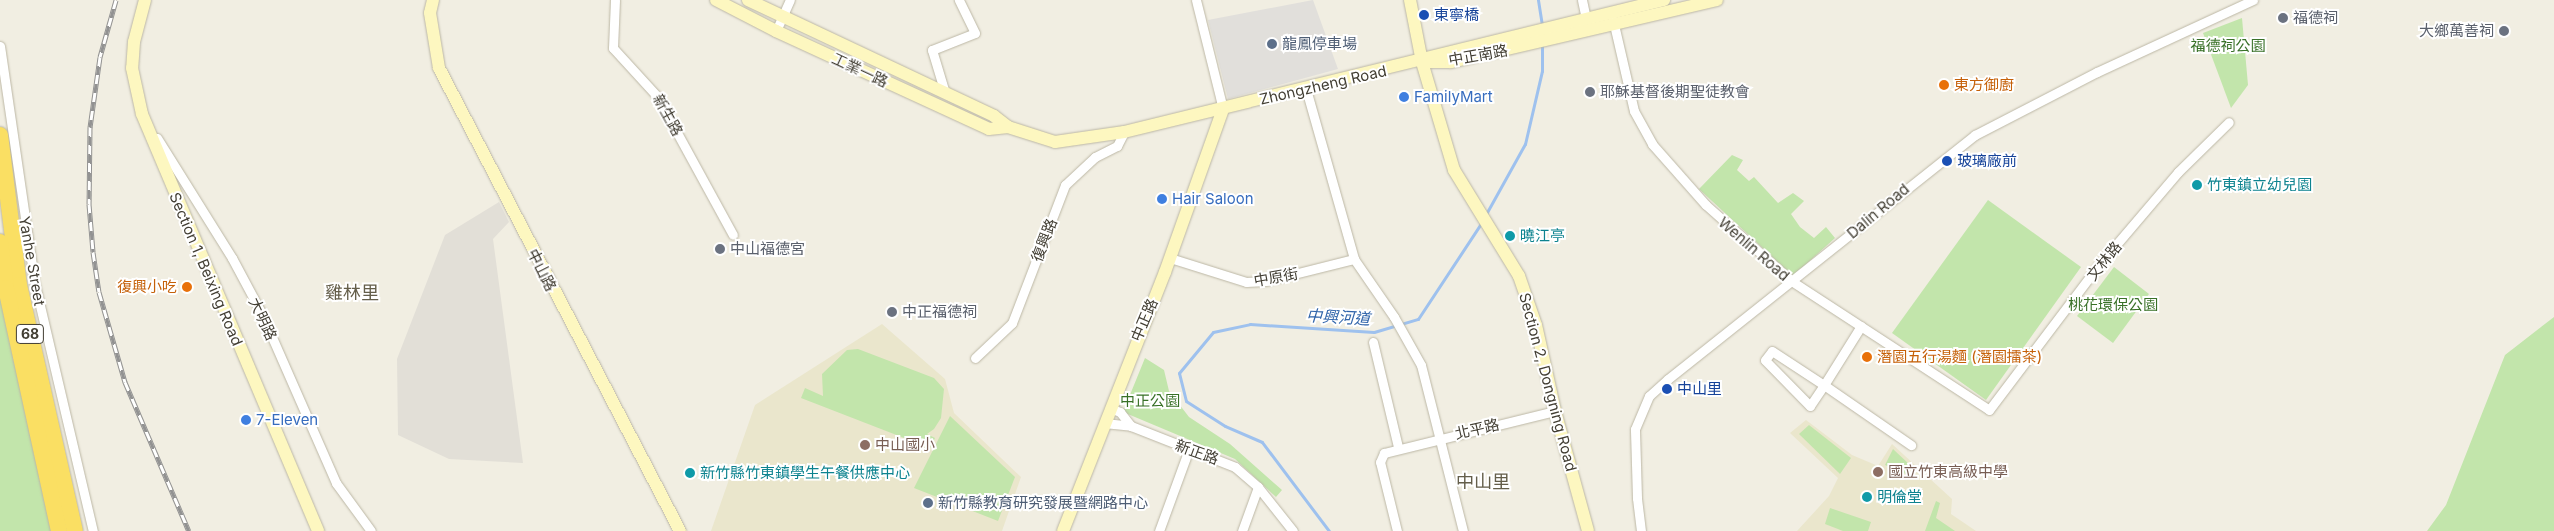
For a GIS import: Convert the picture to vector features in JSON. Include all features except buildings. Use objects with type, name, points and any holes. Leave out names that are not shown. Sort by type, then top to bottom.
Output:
[{"type":"highway","name":"68","points":[[0,135],[19,285],[75,531]]},
{"type":"highway","name":"68","points":[[0,242],[6,288],[59,531]]},
{"type":"street","name":"Section 1, Beixing Road","points":[[144,0],[134,42],[132,68],[142,114],[318,531]]},
{"type":"street","name":"中山路","points":[[433,0],[430,13],[439,68],[680,531]]},
{"type":"street","name":"新生路","points":[[615,0],[613,48],[657,96],[733,235]]},
{"type":"street","name":"工業一路","points":[[716,0],[776,32],[989,130],[1008,128],[1055,142],[1124,132],[1223,109]]},
{"type":"street","name":"工業一路","points":[[748,0],[994,116],[1008,128]]},
{"type":"street","points":[[776,32],[790,0]]},
{"type":"street","points":[[945,93],[932,50],[975,33],[959,0]]},
{"type":"street","points":[[1196,0],[1223,109]]},
{"type":"street","points":[[1410,0],[1422,62]]},
{"type":"street","points":[[1582,0],[1586,18]]},
{"type":"street","name":"中正南路","points":[[1613,19],[1626,4],[1664,0]]},
{"type":"street","name":"中正南路","points":[[1422,62],[1451,62],[1548,41],[1613,19],[1717,0]]},
{"type":"street","name":"Dalin Road","points":[[1642,531],[1634,448],[1635,429],[1649,396],[1793,282],[1894,196],[1975,135],[2106,67],[2253,0]]},
{"type":"street","name":"中正南路","points":[[1422,62],[1449,50],[1586,18],[1613,19]]},
{"type":"street","name":"Wenlin Road","points":[[1613,19],[1634,111],[1652,144],[1721,221],[1793,282],[1989,410],[2102,262],[2178,172],[2229,122]]},
{"type":"street","name":"Yanhe Street","points":[[0,46],[34,280],[93,531]]},
{"type":"street","name":"Zhongzheng Road","points":[[1223,109],[1422,62]]},
{"type":"street","name":"Section 2, Dongning Road","points":[[1422,62],[1454,170],[1519,276],[1536,325],[1555,411],[1588,531]]},
{"type":"street","points":[[1306,88],[1354,259],[1394,317],[1421,366],[1441,438],[1463,531]]},
{"type":"street","name":"中正路","points":[[1063,531],[1170,258],[1223,109]]},
{"type":"street","name":"大明路","points":[[142,114],[232,258],[261,312],[336,483],[371,531]]},
{"type":"street","name":"復興路","points":[[975,358],[1012,323],[1065,185],[1094,157],[1118,146],[1124,132]]},
{"type":"street","name":"中原街","points":[[1170,258],[1246,282],[1266,281],[1354,259]]},
{"type":"street","points":[[1861,326],[1824,385],[1810,406],[1765,360],[1772,351],[1824,385],[1911,445]]},
{"type":"street","points":[[1373,342],[1398,447],[1384,453],[1380,462],[1397,531]]},
{"type":"street","name":"新正路","points":[[1110,408],[1120,412],[1131,426]]},
{"type":"street","name":"北平路","points":[[1398,447],[1555,411]]},
{"type":"street","name":"新正路","points":[[1104,423],[1131,426],[1235,467],[1258,487],[1293,531]]},
{"type":"street","points":[[1159,531],[1189,449]]},
{"type":"street","points":[[1242,531],[1258,487]]},
{"type":"shaded area","name":"龍鳳停車場","points":[[1313,0],[1338,69],[1228,99],[1208,20]]},
{"type":"shaded area","points":[[499,202],[509,222],[493,239],[523,463],[449,459],[398,435],[397,359],[445,235]]},
{"type":"shaded area","name":"中山國小","points":[[882,324],[945,379],[954,413],[1021,477],[1002,531],[711,531],[755,405]]},
{"type":"shaded area","name":"國立竹東高級中學","points":[[1806,420],[1852,455],[1878,466],[1892,444],[1952,499],[1951,514],[1976,531],[1797,531],[1829,496],[1838,478],[1790,433]]},
{"type":"green space","name":"福德祠公園","points":[[2242,18],[2248,85],[2231,108],[2203,33]]},
{"type":"green space","points":[[1732,155],[1743,160],[1737,170],[1749,181],[1754,177],[1778,203],[1793,193],[1804,201],[1791,214],[1800,227],[1814,238],[1826,227],[1835,238],[1793,276],[1699,189]]},
{"type":"green space","points":[[1988,200],[2081,267],[1986,400],[1892,333]]},
{"type":"green space","points":[[0,249],[60,531],[0,531]]},
{"type":"green space","name":"桃花環保公園","points":[[2114,267],[2149,294],[2113,343],[2077,316]]},
{"type":"green space","points":[[2554,317],[2554,531],[2427,531],[2446,505],[2505,355]]},
{"type":"green space","points":[[858,349],[934,378],[944,389],[941,418],[934,429],[927,434],[935,438],[930,448],[801,398],[805,388],[823,396],[822,374],[847,350]]},
{"type":"green space","name":"中正公園","points":[[1145,358],[1164,370],[1169,391],[1189,417],[1230,444],[1282,490],[1276,497],[1235,459],[1123,412]]},
{"type":"green space","points":[[950,416],[1015,477],[998,521],[914,488]]},
{"type":"green space","points":[[1809,425],[1851,458],[1840,474],[1799,434]]},
{"type":"green space","points":[[1893,449],[1910,465],[1906,474],[1885,465]]},
{"type":"green space","points":[[1936,501],[1940,503],[1936,518],[1955,531],[1925,531]]},
{"type":"green space","points":[[1830,508],[1871,522],[1868,531],[1843,531],[1825,524]]},
{"type":"waterway","name":"中興河道","points":[[1538,0],[1542,26]]},
{"type":"waterway","name":"中興河道","points":[[1486,214],[1525,144],[1542,71],[1542,45]]},
{"type":"waterway","name":"中興河道","points":[[1329,531],[1262,442],[1225,426],[1186,401],[1179,373],[1213,332],[1250,324],[1374,332],[1418,319],[1482,222]]},
{"type":"railway","points":[[116,0],[100,57],[90,127],[89,204],[93,252],[99,292],[125,382],[189,531]]},
{"type":"place","name":"東寧橋","points":[[1424,15]]},
{"type":"place","name":"福德祠","points":[[2283,18]]},
{"type":"place","name":"大鄉萬善祠","points":[[2504,31]]},
{"type":"place","name":"龍鳳停車場","points":[[1272,44]]},
{"type":"place","name":"東方御廚","points":[[1944,85]]},
{"type":"place","name":"耶穌基督後期聖徒教會","points":[[1590,92]]},
{"type":"place","name":"FamilyMart","points":[[1404,97]]},
{"type":"place","name":"玻璃廠前","points":[[1947,161]]},
{"type":"place","name":"竹東鎮立幼兒園","points":[[2197,185]]},
{"type":"place","name":"Hair Saloon","points":[[1162,199]]},
{"type":"place","name":"曉江亭","points":[[1510,236]]},
{"type":"place","name":"中山福德宮","points":[[720,249]]},
{"type":"place","name":"復興小吃","points":[[187,287]]},
{"type":"place","name":"中正福德祠","points":[[892,312]]},
{"type":"place","name":"潛園五行湯麵 (潛園擂茶)","points":[[1867,357]]},
{"type":"place","name":"中山里","points":[[1667,389]]},
{"type":"place","name":"7-Eleven","points":[[246,420]]},
{"type":"place","name":"中山國小","points":[[865,445]]},
{"type":"place","name":"國立竹東高級中學","points":[[1878,472]]},
{"type":"place","name":"新竹縣竹東鎮學生午餐供應中心","points":[[690,473]]},
{"type":"place","name":"明倫堂","points":[[1867,497]]},
{"type":"place","name":"新竹縣教育研究發展暨網路中心","points":[[928,503]]},
{"type":"district","name":"雞林里","points":[[352,293]]},
{"type":"district","name":"中山里","points":[[1483,482]]}]
